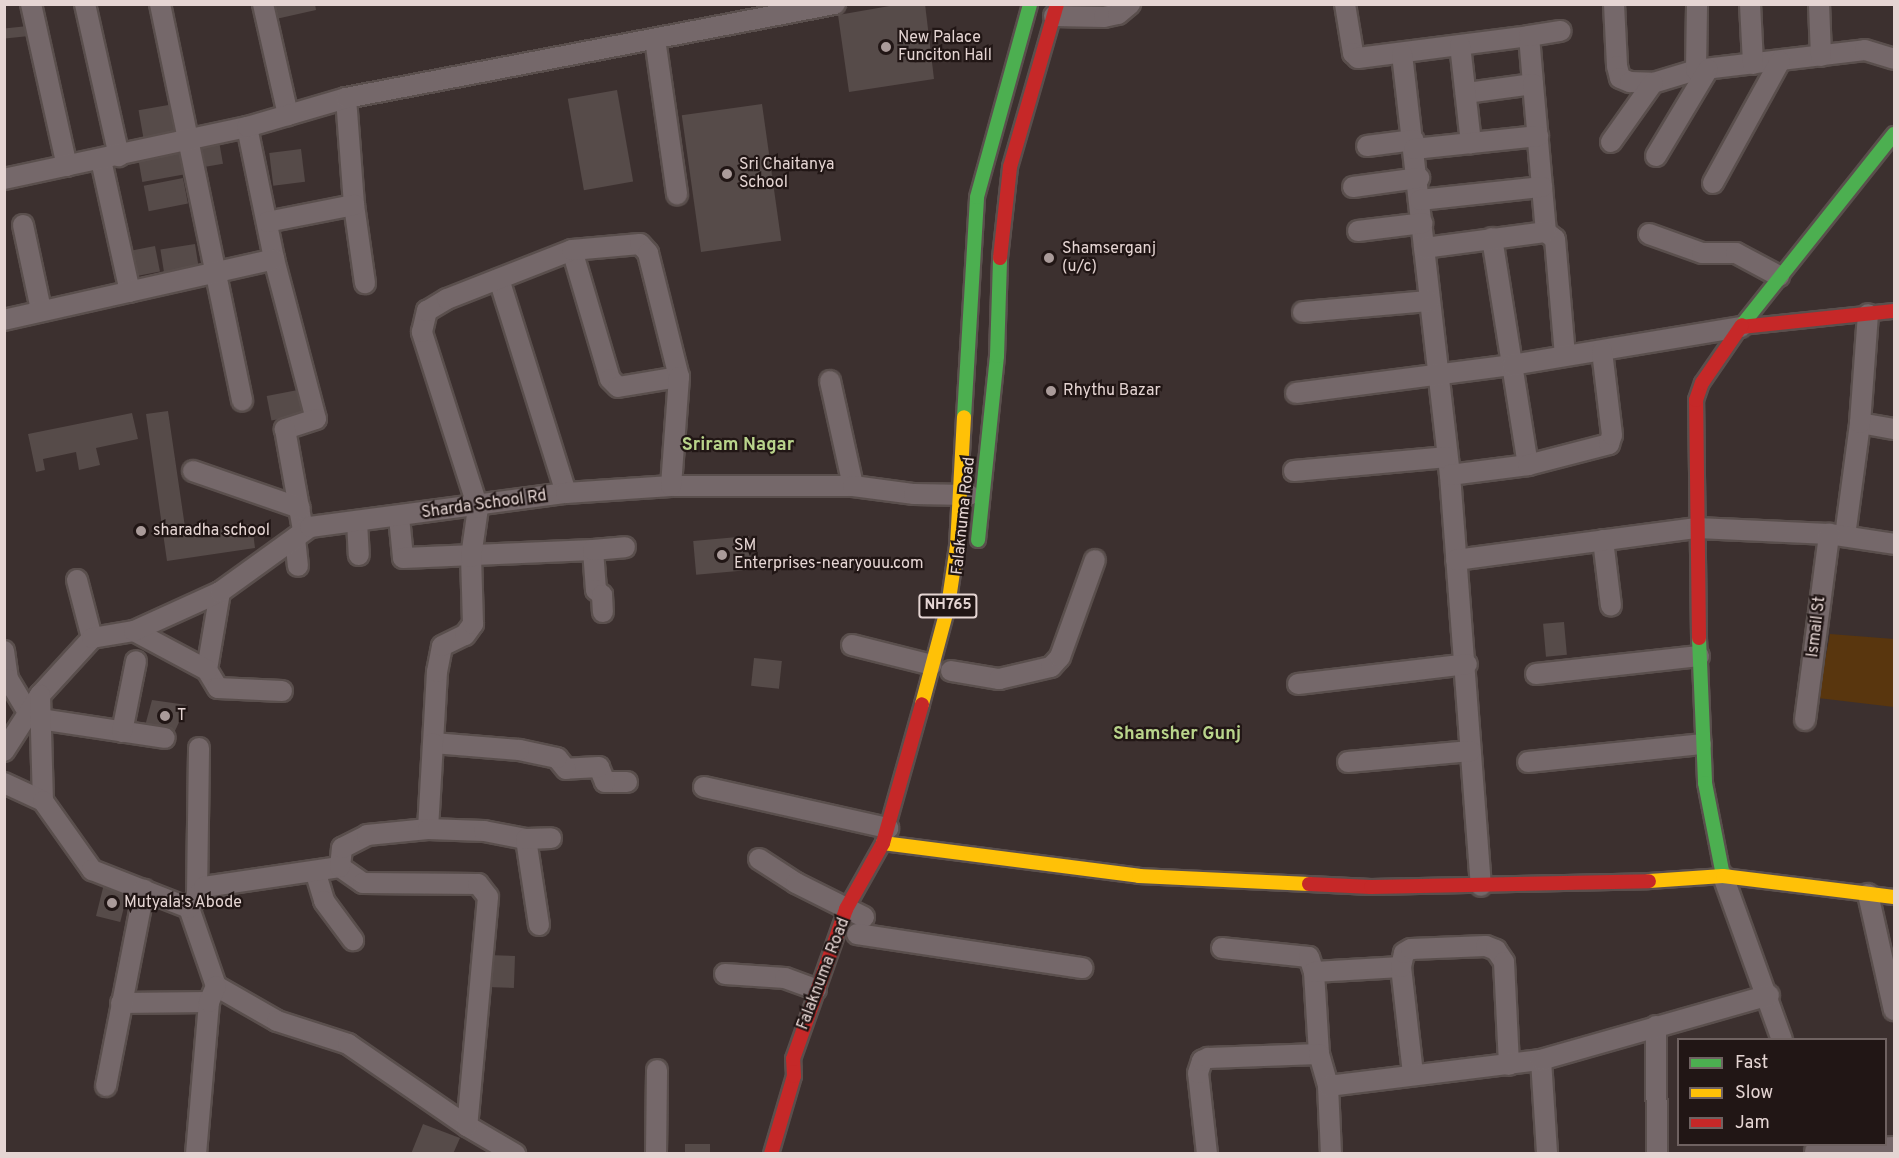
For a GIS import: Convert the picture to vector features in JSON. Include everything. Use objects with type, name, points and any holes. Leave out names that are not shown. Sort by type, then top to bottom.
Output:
[{"type":"main road","name":"Falaknuma Road","points":[[771,1154],[794,1076],[793,1059],[816,989],[858,922],[895,841],[946,669],[948,606],[957,546],[977,197],[1030,4]]},
{"type":"main road","name":"Falaknuma Road","points":[[976,557],[997,356],[996,290],[1010,167],[1055,10]]},
{"type":"main road","points":[[1723,876],[1705,783],[1701,744],[1696,400],[1706,377],[1741,327],[1779,276],[1885,158],[1894,134]]},
{"type":"main road","points":[[1741,327],[1894,311]]},
{"type":"main road","points":[[895,841],[1138,876],[1371,887],[1590,885],[1723,876],[1894,897]]},
{"type":"main road","name":"Falaknuma Road","points":[[794,1076],[810,1060]]},
{"type":"street","points":[[31,4],[67,166]]},
{"type":"street","points":[[85,4],[130,292]]},
{"type":"street","points":[[160,4],[186,139],[242,401]]},
{"type":"street","points":[[263,4],[288,115]]},
{"type":"street","points":[[4,179],[247,127],[346,98],[835,4]]},
{"type":"street","points":[[1055,10],[1104,17],[1118,14],[1130,4]]},
{"type":"street","points":[[1345,4],[1353,53],[1358,58],[1402,54],[1561,31]]},
{"type":"street","points":[[1614,4],[1620,78],[1653,83],[1702,70],[1865,50],[1894,59]]},
{"type":"street","points":[[1656,156],[1702,70],[1697,4]]},
{"type":"street","points":[[1750,4],[1753,64]]},
{"type":"street","points":[[1819,4],[1821,56]]},
{"type":"street","points":[[1529,36],[1546,232]]},
{"type":"street","points":[[655,39],[677,194]]},
{"type":"street","points":[[1460,45],[1471,143]]},
{"type":"street","points":[[1402,54],[1419,178],[1436,375],[1448,466],[1467,664],[1480,886]]},
{"type":"street","points":[[1713,183],[1780,61]]},
{"type":"street","points":[[1611,142],[1653,83]]},
{"type":"street","points":[[1466,93],[1533,84]]},
{"type":"street","points":[[346,98],[354,205],[365,282]]},
{"type":"street","points":[[247,127],[274,259],[316,419],[285,429],[300,508],[297,566]]},
{"type":"street","points":[[1367,146],[1471,143],[1538,136]]},
{"type":"street","points":[[1353,187],[1419,178]]},
{"type":"street","points":[[1420,200],[1542,187]]},
{"type":"street","points":[[267,222],[354,205]]},
{"type":"street","points":[[1358,231],[1423,223]]},
{"type":"street","points":[[23,225],[41,310]]},
{"type":"street","points":[[1424,248],[1546,232],[1555,239],[1565,356]]},
{"type":"street","points":[[1649,234],[1702,253],[1736,253],[1779,276]]},
{"type":"street","points":[[1492,238],[1527,465]]},
{"type":"street","points":[[428,828],[442,646],[465,635],[473,624],[471,557],[478,508],[422,332],[427,311],[447,299],[572,250],[630,242],[640,244],[648,253],[679,377],[671,486]]},
{"type":"street","points":[[572,250],[610,379],[618,387],[679,377]]},
{"type":"street","points":[[4,320],[274,259]]},
{"type":"street","points":[[499,279],[566,493]]},
{"type":"street","points":[[1304,312],[1430,301]]},
{"type":"street","name":"Ismail St","points":[[1805,720],[1837,535],[1860,423],[1868,314]]},
{"type":"street","points":[[1296,393],[1512,365],[1741,327]]},
{"type":"street","points":[[1293,471],[1527,465],[1609,444],[1612,435],[1602,351]]},
{"type":"street","points":[[830,381],[853,486]]},
{"type":"street","points":[[1860,423],[1894,429]]},
{"type":"street","points":[[193,471],[300,508]]},
{"type":"street","name":"Sharda School Rd","points":[[92,638],[134,631],[220,592],[299,534],[357,521],[478,508],[566,493],[671,486],[853,486],[914,494],[959,492],[982,498]]},
{"type":"street","points":[[399,517],[403,558],[471,557],[625,547]]},
{"type":"street","points":[[357,521],[359,555]]},
{"type":"street","points":[[1456,560],[1697,528],[1837,535],[1894,544]]},
{"type":"street","points":[[1603,540],[1611,606]]},
{"type":"street","points":[[593,550],[596,590],[602,595],[603,612]]},
{"type":"street","points":[[852,645],[946,669],[999,679],[1051,667],[1060,657],[1095,560]]},
{"type":"street","points":[[77,580],[92,638],[40,694],[34,716],[43,801],[92,870],[144,890],[193,901]]},
{"type":"street","points":[[207,670],[220,592]]},
{"type":"street","points":[[134,631],[207,670],[218,688],[282,691]]},
{"type":"street","points":[[4,651],[6,679],[34,716],[165,738]]},
{"type":"street","points":[[1536,674],[1699,656]]},
{"type":"street","points":[[122,732],[136,661]]},
{"type":"street","points":[[1298,684],[1467,664]]},
{"type":"street","points":[[4,751],[34,716]]},
{"type":"street","points":[[433,743],[538,754],[557,758],[566,769],[599,767],[605,782],[627,782]]},
{"type":"street","points":[[1527,762],[1701,744]]},
{"type":"street","points":[[196,1154],[212,994],[193,901],[199,748]]},
{"type":"street","points":[[1348,762],[1471,751]]},
{"type":"street","points":[[4,783],[43,801]]},
{"type":"street","points":[[704,787],[895,841]]},
{"type":"street","points":[[340,867],[342,848],[352,840],[428,828],[484,831],[526,839],[551,838]]},
{"type":"street","points":[[526,839],[539,926]]},
{"type":"street","points":[[759,860],[858,922],[1082,968]]},
{"type":"street","points":[[193,901],[204,887],[316,874],[340,867]]},
{"type":"street","points":[[340,867],[363,883],[478,884],[488,897],[467,1126]]},
{"type":"street","points":[[316,874],[324,902],[353,939]]},
{"type":"street","points":[[1723,876],[1769,995],[1781,1038]]},
{"type":"street","points":[[106,1086],[144,890]]},
{"type":"street","points":[[1868,894],[1894,1010]]},
{"type":"street","points":[[1413,1074],[1401,967],[1404,953],[1411,950],[1486,946],[1496,950],[1504,962],[1509,1065]]},
{"type":"street","points":[[1222,948],[1305,954],[1314,972],[1319,1054],[1328,1086],[1331,1154]]},
{"type":"street","points":[[1314,972],[1401,967]]},
{"type":"street","points":[[725,974],[785,978],[816,989]]},
{"type":"street","points":[[121,1003],[212,994],[277,1021],[348,1044],[467,1126],[515,1154]]},
{"type":"street","points":[[1328,1086],[1541,1060],[1769,995]]},
{"type":"street","points":[[1656,1026],[1657,1154]]},
{"type":"street","points":[[1207,1154],[1198,1073],[1202,1061],[1216,1056],[1319,1054]]},
{"type":"street","points":[[1541,1060],[1547,1154]]},
{"type":"street","points":[[656,1154],[657,1070]]},
{"type":"street","points":[[1815,1150],[1894,1147]]},
{"type":"shaded area","points":[[1830,634],[1894,639],[1894,707],[1818,698]]},
{"type":"building","points":[[263,4],[315,4],[316,10],[267,21]]},
{"type":"building","name":"New Palace Funciton Hall","points":[[901,4],[925,4],[934,79],[849,92],[838,15]]},
{"type":"building","points":[[28,26],[29,36],[5,38],[4,29]]},
{"type":"building","points":[[617,90],[633,182],[584,190],[568,99]]},
{"type":"building","points":[[174,104],[179,132],[143,138],[139,110]]},
{"type":"building","points":[[762,104],[781,241],[701,252],[682,115]]},
{"type":"building","points":[[219,141],[223,164],[195,169],[191,146]]},
{"type":"building","points":[[179,148],[184,175],[142,182],[138,155]]},
{"type":"building","points":[[301,149],[305,182],[273,186],[269,153]]},
{"type":"building","points":[[183,178],[188,204],[149,211],[144,186]]},
{"type":"building","points":[[195,244],[199,270],[164,275],[160,249]]},
{"type":"building","points":[[155,246],[160,272],[131,277],[126,252]]},
{"type":"building","points":[[303,389],[308,414],[271,421],[267,396]]},
{"type":"building","points":[[168,411],[186,534],[252,524],[255,548],[167,561],[146,414]]},
{"type":"building","points":[[132,413],[138,439],[96,448],[100,465],[79,470],[76,452],[43,459],[45,470],[36,472],[28,434]]},
{"type":"building","name":"SM Enterprises-nearyouu.com","points":[[749,536],[752,570],[696,575],[693,541]]},
{"type":"building","points":[[1564,622],[1567,655],[1546,657],[1543,624]]},
{"type":"building","points":[[754,658],[782,661],[779,689],[751,686]]},
{"type":"building","name":"T","points":[[152,700],[187,705],[174,733],[145,726]]},
{"type":"building","name":"Mutyala's Abode","points":[[104,884],[128,890],[120,922],[96,916]]},
{"type":"building","points":[[487,955],[515,956],[514,988],[486,987]]},
{"type":"building","points":[[423,1124],[460,1138],[453,1154],[411,1154]]},
{"type":"building","points":[[685,1144],[710,1144],[710,1154],[685,1154]]},
{"type":"traffic: fast","points":[[964,417],[977,197],[1030,4]]},
{"type":"traffic: fast","points":[[1742,325],[1894,134]]},
{"type":"traffic: fast","points":[[978,540],[997,356],[1000,258]]},
{"type":"traffic: fast","points":[[1699,638],[1705,783],[1723,876]]},
{"type":"traffic: slow","points":[[922,704],[948,606],[957,546],[964,417]]},
{"type":"traffic: slow","points":[[883,843],[1139,876],[1309,884]]},
{"type":"traffic: slow","points":[[1649,881],[1723,876],[1894,897]]},
{"type":"traffic: jam","points":[[1000,258],[1010,167],[1057,4]]},
{"type":"traffic: jam","points":[[1741,327],[1894,311]]},
{"type":"traffic: jam","points":[[1699,638],[1696,400],[1702,383],[1742,325]]},
{"type":"traffic: jam","points":[[771,1154],[794,1076],[793,1059],[846,909],[883,843],[922,704]]},
{"type":"traffic: jam","points":[[1309,884],[1371,887],[1649,881]]},
{"type":"place","name":"New Palace Funciton Hall","points":[[886,47]]},
{"type":"place","name":"Sri Chaitanya School","points":[[727,174]]},
{"type":"place","name":"Shamserganj (u/c)","points":[[1049,258]]},
{"type":"place","name":"Rhythu Bazar","points":[[1051,391]]},
{"type":"place","name":"sharadha school","points":[[141,531]]},
{"type":"place","name":"SM Enterprises-nearyouu.com","points":[[722,555]]},
{"type":"place","name":"T","points":[[165,716]]},
{"type":"place","name":"Mutyala's Abode","points":[[112,903]]},
{"type":"district","name":"Sriram Nagar","points":[[738,446]]},
{"type":"district","name":"Shamsher Gunj","points":[[1177,735]]}]
